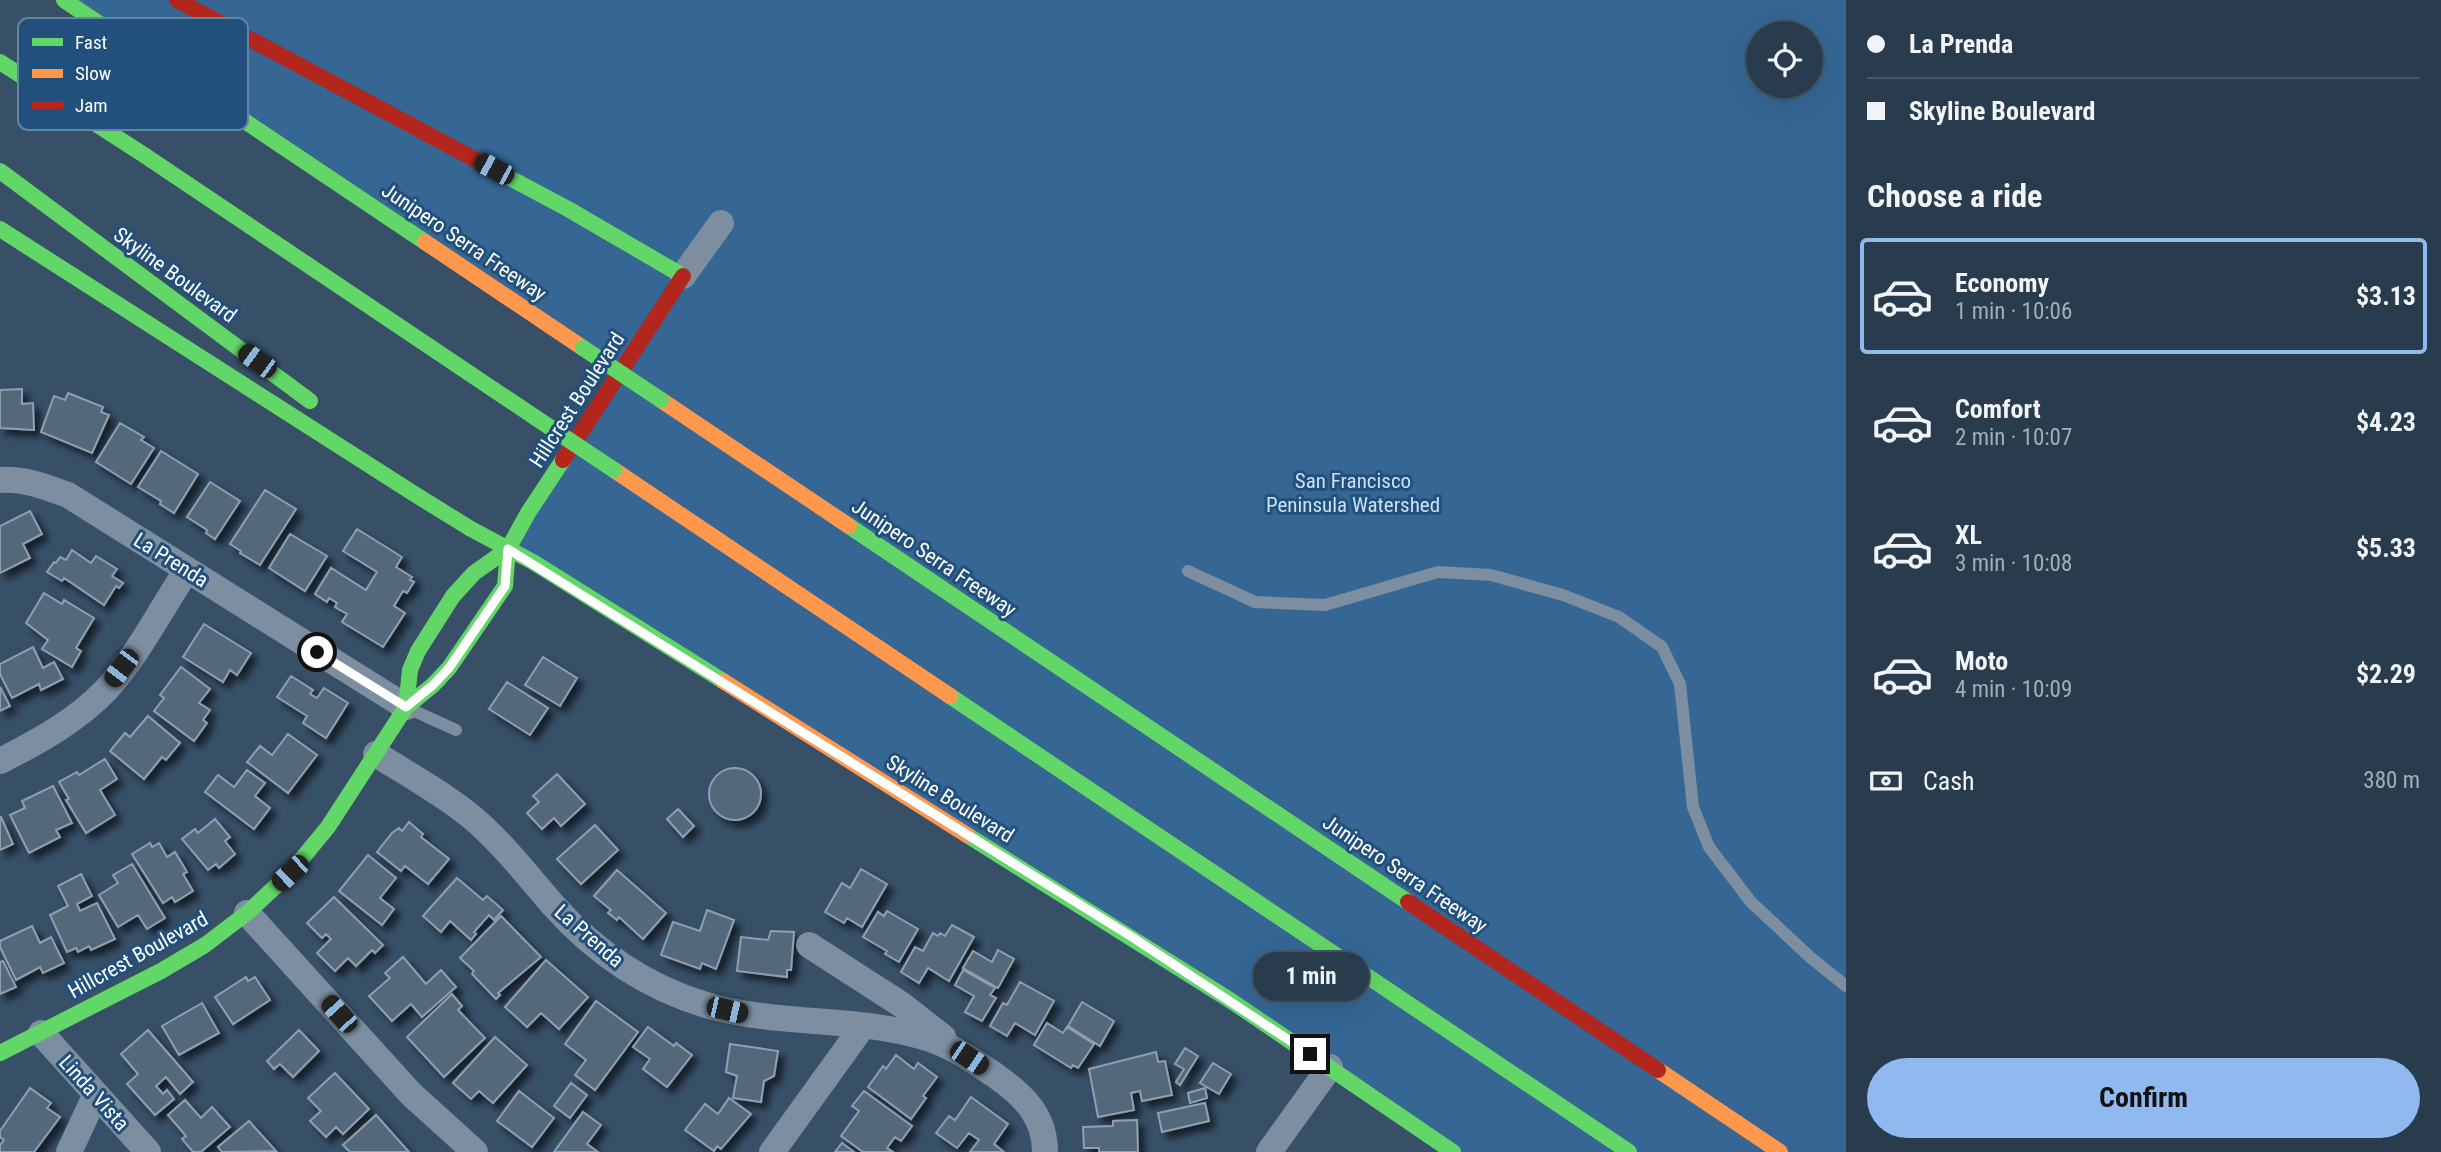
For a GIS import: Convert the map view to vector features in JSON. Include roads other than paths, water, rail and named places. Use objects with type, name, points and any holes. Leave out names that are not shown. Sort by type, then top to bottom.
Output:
[{"type":"main road","name":"Junipero Serra Freeway","points":[[64,0],[91,18]]},
{"type":"main road","points":[[177,0],[211,18]]},
{"type":"main road","points":[[248,38],[568,209],[683,276]]},
{"type":"main road","points":[[0,62],[18,74]]},
{"type":"main road","name":"Junipero Serra Freeway","points":[[248,123],[1780,1152]]},
{"type":"main road","points":[[105,130],[1629,1152]]},
{"type":"main road","name":"Skyline Boulevard","points":[[0,171],[319,407]]},
{"type":"main road","name":"Skyline Boulevard","points":[[0,229],[416,495],[508,549],[1132,937],[1330,1067],[1453,1152]]},
{"type":"main road","name":"Hillcrest Boulevard","points":[[0,1054],[162,971],[205,945],[247,913],[290,873],[328,827],[406,707],[449,668],[505,586],[508,549],[528,513],[683,276]]},
{"type":"main road","name":"Skyline Boulevard","points":[[385,456],[407,472],[416,495]]},
{"type":"main road","name":"Hillcrest Boulevard","points":[[406,707],[410,670],[418,651],[453,596],[474,573],[508,549]]},
{"type":"street","points":[[683,276],[721,223]]},
{"type":"street","name":"La Prenda","points":[[0,480],[12,479],[41,485],[68,495],[406,707]]},
{"type":"street","points":[[0,761],[66,724],[106,689],[137,648],[187,570]]},
{"type":"street","name":"La Prenda","points":[[376,754],[472,818],[504,848],[554,906],[587,939],[622,967],[662,988],[705,1005],[748,1015],[904,1031],[930,1039],[969,1058]]},
{"type":"street","points":[[247,913],[411,1094],[475,1152]]},
{"type":"street","name":"La Prenda","points":[[809,945],[902,1005],[969,1058],[1019,1092],[1036,1112],[1045,1137],[1045,1152]]},
{"type":"street","points":[[772,1152],[863,1026]]},
{"type":"street","name":"Linda Vista","points":[[41,1033],[148,1152]]},
{"type":"street","points":[[1269,1152],[1330,1067]]},
{"type":"street","points":[[69,1152],[96,1094]]},
{"type":"lane","points":[[1188,571],[1255,602],[1325,605],[1438,572],[1491,575],[1563,595],[1619,617],[1662,647],[1680,684],[1693,807],[1709,847],[1751,902],[1811,958],[1846,986]]},
{"type":"lane","points":[[406,707],[456,730]]},
{"type":"park label","name":"San Francisco Peninsula Watershed","points":[[1353,493]]}]
